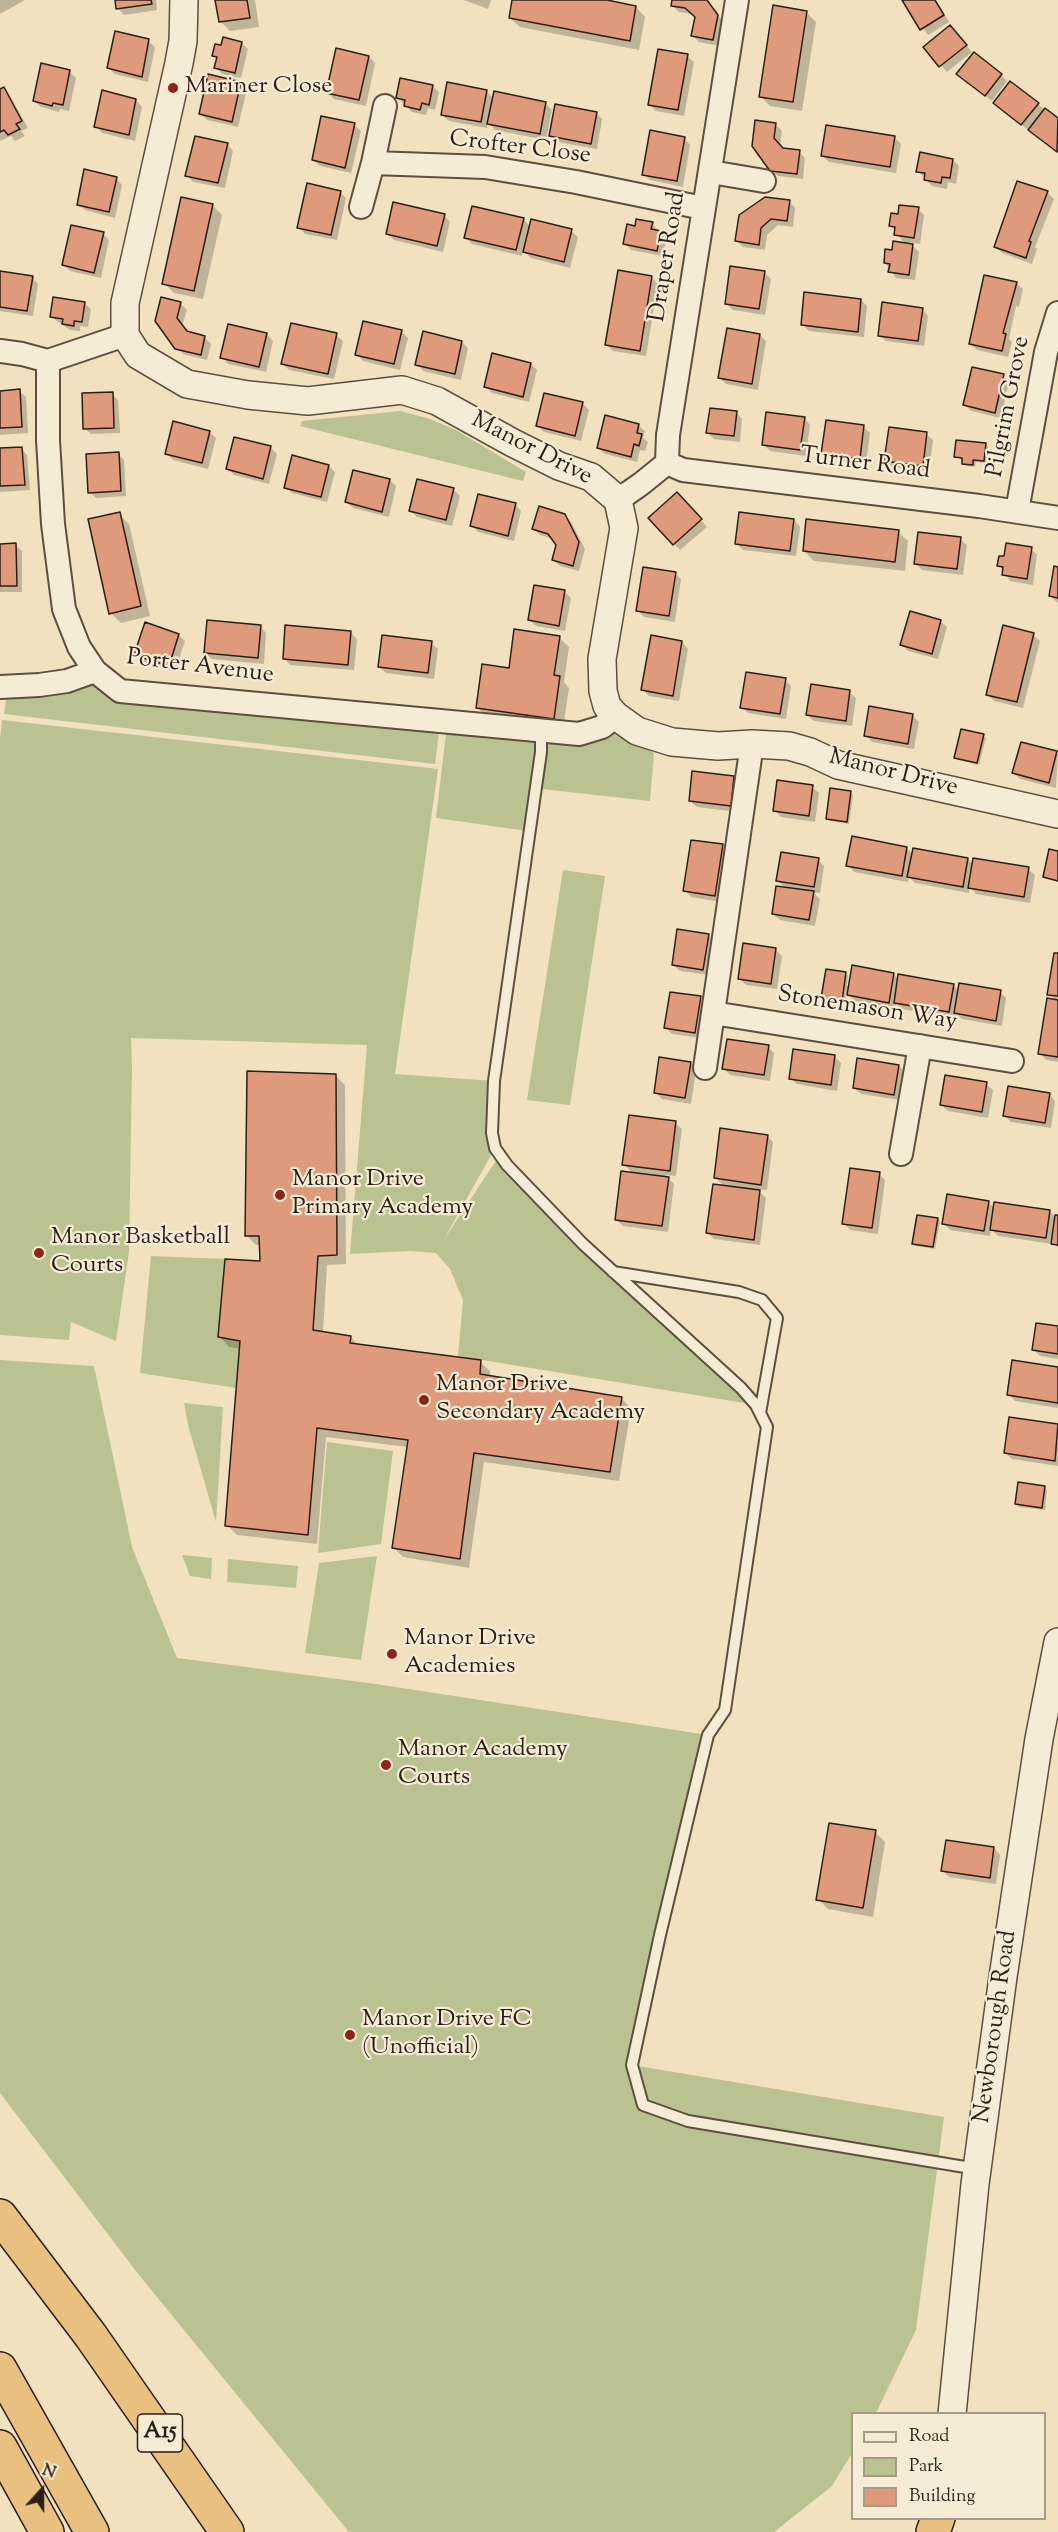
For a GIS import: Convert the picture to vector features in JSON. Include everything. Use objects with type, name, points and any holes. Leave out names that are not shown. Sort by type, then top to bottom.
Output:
[{"type":"highway","name":"A15","points":[[0,2216],[111,2364],[227,2532]]},
{"type":"highway","points":[[0,2368],[92,2532]]},
{"type":"highway","points":[[0,2447],[47,2532]]},
{"type":"street","points":[[0,351],[48,361],[126,335],[125,303],[181,52],[184,0]]},
{"type":"street","name":"Draper Road","points":[[667,463],[668,435],[737,0]]},
{"type":"street","points":[[361,207],[385,106]]},
{"type":"street","name":"Crofter Close","points":[[373,163],[485,167],[576,182],[703,208]]},
{"type":"street","points":[[711,172],[764,181]]},
{"type":"street","name":"Pilgrim Grove","points":[[1017,511],[1046,352],[1058,313]]},
{"type":"street","name":"Manor Drive","points":[[126,335],[138,355],[187,384],[248,395],[308,401],[402,390],[437,400],[513,443],[591,477],[618,500],[624,528],[602,659],[603,690],[607,705],[616,716],[637,731],[672,742],[718,746],[752,744],[789,746],[810,752],[838,765],[1058,814]]},
{"type":"street","name":"Porter Avenue","points":[[48,361],[48,440],[53,524],[64,609],[79,648],[94,671],[120,691],[579,734],[602,727],[616,716]]},
{"type":"street","points":[[618,500],[667,463]]},
{"type":"street","name":"Turner Road","points":[[667,463],[683,470],[1058,518]]},
{"type":"street","points":[[0,687],[67,681],[94,671]]},
{"type":"street","points":[[705,1068],[752,744]]},
{"type":"street","name":"Stonemason Way","points":[[713,1013],[1012,1061]]},
{"type":"street","points":[[901,1154],[920,1046]]},
{"type":"street","name":"Newborough Road","points":[[952,2412],[977,2169],[1039,1739],[1058,1642]]},
{"type":"lane","points":[[543,730],[495,1070],[492,1133],[495,1148],[507,1165],[583,1244],[741,1388],[756,1405],[766,1426],[725,1710],[708,1735],[660,1935],[632,2065],[643,2105],[688,2121],[977,2169]]},
{"type":"lane","points":[[613,1272],[739,1292],[762,1300],[777,1317],[760,1413]]},
{"type":"green space","points":[[400,411],[430,419],[456,430],[526,472],[523,481],[300,426],[302,421]]},
{"type":"green space","points":[[89,682],[120,702],[439,733],[435,764],[4,714],[7,693]]},
{"type":"green space","points":[[2,720],[438,769],[395,1074],[494,1081],[495,1148],[443,1241],[499,1156],[756,1405],[458,1356],[463,1300],[450,1269],[436,1253],[410,1251],[350,1254],[367,1045],[131,1038],[129,1252],[116,1341],[71,1322],[69,1340],[0,1335],[0,739]]},
{"type":"green space","points":[[447,726],[604,731],[619,735],[654,753],[650,801],[542,789],[534,832],[436,818]]},
{"type":"green space","points":[[563,870],[605,876],[570,1105],[527,1100]]},
{"type":"green space","points":[[151,1256],[225,1259],[218,1337],[240,1341],[236,1388],[140,1373]]},
{"type":"green space","points":[[0,1360],[94,1366],[132,1547],[177,1658],[376,1684],[708,1735],[632,2065],[944,2117],[916,2330],[876,2412],[851,2412],[851,2455],[832,2486],[774,2532],[349,2532],[139,2275],[0,2093]]},
{"type":"green space","points":[[184,1403],[223,1407],[216,1522],[188,1425]]},
{"type":"green space","points":[[327,1442],[393,1451],[381,1544],[318,1553]]},
{"type":"green space","points":[[182,1555],[212,1558],[211,1579],[190,1576]]},
{"type":"green space","points":[[377,1556],[361,1660],[305,1653],[319,1563]]},
{"type":"green space","points":[[228,1559],[298,1566],[296,1588],[227,1582]]},
{"type":"building","points":[[115,0],[151,0],[152,4],[116,9]]},
{"type":"building","points":[[215,0],[247,0],[250,18],[219,22]]},
{"type":"building","points":[[512,0],[607,0],[636,6],[630,41],[509,18]]},
{"type":"building","points":[[672,0],[707,0],[718,15],[713,40],[691,36],[695,17],[685,8],[671,6]]},
{"type":"building","points":[[902,0],[935,0],[944,15],[920,30]]},
{"type":"building","points":[[773,5],[807,11],[793,102],[759,97]]},
{"type":"building","points":[[950,25],[967,45],[939,67],[923,47]]},
{"type":"building","points":[[115,31],[149,39],[142,77],[107,68]]},
{"type":"building","points":[[223,37],[242,42],[235,73],[214,68],[217,57],[212,56],[215,44],[221,45]]},
{"type":"building","points":[[336,48],[369,56],[359,100],[326,93]]},
{"type":"building","points":[[658,49],[688,54],[678,110],[648,105]]},
{"type":"building","points":[[974,52],[1002,74],[985,96],[956,74]]},
{"type":"building","points":[[41,63],[70,70],[63,105],[53,103],[52,106],[33,101]]},
{"type":"building","points":[[208,74],[241,82],[232,122],[199,114]]},
{"type":"building","points":[[400,78],[433,85],[429,105],[422,103],[420,110],[404,106],[405,100],[396,98]]},
{"type":"building","points":[[1010,81],[1039,103],[1021,125],[993,103]]},
{"type":"building","points":[[447,82],[487,90],[481,122],[441,115]]},
{"type":"building","points":[[4,87],[22,121],[16,124],[20,129],[8,135],[4,130],[0,132],[0,89]]},
{"type":"building","points":[[102,90],[136,99],[129,135],[94,127]]},
{"type":"building","points":[[494,91],[546,102],[540,134],[487,124]]},
{"type":"building","points":[[555,104],[597,112],[591,144],[549,136]]},
{"type":"building","points":[[1045,108],[1058,118],[1057,152],[1028,130]]},
{"type":"building","points":[[321,116],[355,123],[345,168],[312,160]]},
{"type":"building","points":[[755,120],[776,123],[774,138],[783,148],[800,150],[797,174],[770,171],[752,146]]},
{"type":"building","points":[[826,125],[895,136],[890,167],[821,156]]},
{"type":"building","points":[[650,130],[685,137],[677,181],[642,175]]},
{"type":"building","points":[[195,136],[228,143],[218,183],[185,176]]},
{"type":"building","points":[[920,152],[953,159],[950,178],[942,177],[941,183],[924,180],[925,173],[916,172]]},
{"type":"building","points":[[84,169],[117,177],[109,212],[77,205]]},
{"type":"building","points":[[1017,181],[1048,191],[1029,241],[1031,242],[1026,258],[994,247]]},
{"type":"building","points":[[307,183],[341,191],[331,235],[297,228]]},
{"type":"building","points":[[181,197],[213,204],[194,291],[162,284]]},
{"type":"building","points":[[765,197],[790,200],[787,221],[771,219],[761,228],[759,245],[735,241],[739,215]]},
{"type":"building","points":[[393,202],[445,214],[437,246],[386,234]]},
{"type":"building","points":[[899,205],[919,207],[914,238],[894,235],[895,227],[889,226],[891,213],[898,214]]},
{"type":"building","points":[[472,206],[524,218],[516,250],[464,238]]},
{"type":"building","points":[[531,219],[572,229],[564,262],[523,252]]},
{"type":"building","points":[[636,219],[653,222],[651,229],[661,231],[657,251],[623,244],[627,224],[635,226]]},
{"type":"building","points":[[71,225],[104,232],[94,273],[62,265]]},
{"type":"building","points":[[893,241],[913,244],[909,275],[888,272],[890,264],[884,263],[885,249],[892,250]]},
{"type":"building","points":[[730,266],[765,271],[759,309],[725,304]]},
{"type":"building","points":[[618,270],[652,276],[640,351],[605,345]]},
{"type":"building","points":[[0,271],[33,276],[27,311],[0,307]]},
{"type":"building","points":[[984,275],[1017,282],[1003,333],[1006,334],[1002,351],[969,344]]},
{"type":"building","points":[[804,292],[861,299],[858,332],[801,325]]},
{"type":"building","points":[[53,297],[85,302],[82,322],[74,321],[74,326],[62,324],[63,319],[50,317]]},
{"type":"building","points":[[161,297],[181,302],[177,318],[187,331],[205,336],[201,355],[175,349],[155,321]]},
{"type":"building","points":[[882,302],[923,308],[918,341],[878,336]]},
{"type":"building","points":[[363,321],[402,330],[394,364],[355,355]]},
{"type":"building","points":[[291,323],[337,333],[328,374],[281,364]]},
{"type":"building","points":[[228,324],[267,333],[259,367],[220,358]]},
{"type":"building","points":[[727,328],[760,334],[752,384],[718,378]]},
{"type":"building","points":[[423,331],[462,341],[455,374],[415,365]]},
{"type":"building","points":[[492,353],[531,363],[523,397],[484,387]]},
{"type":"building","points":[[972,367],[1004,374],[995,413],[963,405]]},
{"type":"building","points":[[20,389],[22,427],[0,428],[0,391]]},
{"type":"building","points":[[113,392],[114,428],[83,429],[82,393]]},
{"type":"building","points":[[544,393],[583,402],[575,436],[536,426]]},
{"type":"building","points":[[710,408],[737,411],[734,436],[706,433]]},
{"type":"building","points":[[766,412],[805,417],[800,450],[762,445]]},
{"type":"building","points":[[605,415],[639,424],[637,433],[642,434],[639,446],[634,444],[631,457],[597,448]]},
{"type":"building","points":[[826,420],[864,425],[860,459],[821,454]]},
{"type":"building","points":[[173,421],[210,431],[202,463],[165,454]]},
{"type":"building","points":[[889,427],[927,432],[923,466],[884,461]]},
{"type":"building","points":[[234,437],[271,446],[263,479],[226,469]]},
{"type":"building","points":[[956,440],[986,443],[984,461],[973,460],[973,465],[962,464],[962,458],[954,457]]},
{"type":"building","points":[[22,447],[25,485],[0,486],[0,448]]},
{"type":"building","points":[[119,452],[121,491],[88,493],[86,454]]},
{"type":"building","points":[[292,455],[329,465],[321,497],[284,488]]},
{"type":"building","points":[[353,470],[390,479],[382,512],[345,502]]},
{"type":"building","points":[[417,479],[454,488],[446,520],[409,511]]},
{"type":"building","points":[[677,492],[702,519],[673,545],[648,518]]},
{"type":"building","points":[[478,494],[516,503],[508,536],[470,526]]},
{"type":"building","points":[[539,506],[565,514],[579,542],[573,566],[552,560],[556,545],[548,534],[532,529]]},
{"type":"building","points":[[120,512],[141,606],[109,614],[88,519]]},
{"type":"building","points":[[739,512],[794,519],[790,551],[735,544]]},
{"type":"building","points":[[806,519],[899,530],[895,562],[803,551]]},
{"type":"building","points":[[918,532],[961,537],[957,569],[914,564]]},
{"type":"building","points":[[16,543],[17,586],[0,586],[0,544]]},
{"type":"building","points":[[1006,543],[1032,547],[1027,579],[1002,575],[1003,567],[997,566],[999,556],[1004,556]]},
{"type":"building","points":[[1054,566],[1058,567],[1058,598],[1049,596]]},
{"type":"building","points":[[643,567],[676,572],[669,616],[636,611]]},
{"type":"building","points":[[534,585],[565,590],[559,626],[528,620]]},
{"type":"building","points":[[910,611],[941,620],[932,654],[900,645]]},
{"type":"building","points":[[207,620],[261,625],[258,658],[204,653]]},
{"type":"building","points":[[145,622],[179,634],[169,666],[134,655]]},
{"type":"building","points":[[285,625],[351,631],[348,665],[283,659]]},
{"type":"building","points":[[1003,625],[1034,633],[1017,702],[986,695]]},
{"type":"building","points":[[514,629],[560,636],[554,675],[560,676],[554,719],[476,708],[482,664],[509,668]]},
{"type":"building","points":[[382,635],[432,641],[428,673],[378,667]]},
{"type":"building","points":[[651,635],[682,641],[673,696],[641,690]]},
{"type":"building","points":[[746,672],[786,678],[780,714],[740,708]]},
{"type":"building","points":[[811,684],[850,690],[846,721],[806,715]]},
{"type":"building","points":[[869,706],[913,714],[908,744],[864,736]]},
{"type":"building","points":[[961,729],[984,734],[977,763],[954,758]]},
{"type":"building","points":[[1021,742],[1057,751],[1049,783],[1012,773]]},
{"type":"building","points":[[692,771],[734,776],[731,806],[689,801]]},
{"type":"building","points":[[777,780],[813,785],[809,816],[773,811]]},
{"type":"building","points":[[830,788],[851,791],[847,822],[826,819]]},
{"type":"building","points":[[852,836],[907,847],[902,876],[846,866]]},
{"type":"building","points":[[691,840],[723,844],[715,896],[683,891]]},
{"type":"building","points":[[913,848],[968,858],[963,887],[907,877]]},
{"type":"building","points":[[1049,849],[1058,851],[1058,881],[1043,877]]},
{"type":"building","points":[[781,852],[819,858],[814,887],[776,881]]},
{"type":"building","points":[[973,858],[1029,867],[1024,897],[968,888]]},
{"type":"building","points":[[776,886],[814,891],[809,920],[772,914]]},
{"type":"building","points":[[677,929],[709,934],[703,970],[672,965]]},
{"type":"building","points":[[743,943],[776,948],[771,984],[738,979]]},
{"type":"building","points":[[1054,953],[1058,953],[1058,996],[1047,995]]},
{"type":"building","points":[[852,965],[894,973],[889,1003],[847,995]]},
{"type":"building","points":[[826,969],[846,972],[842,1002],[821,998]]},
{"type":"building","points":[[898,974],[954,984],[949,1012],[894,1003]]},
{"type":"building","points":[[959,983],[1001,990],[996,1021],[954,1013]]},
{"type":"building","points":[[670,992],[701,996],[695,1033],[664,1028]]},
{"type":"building","points":[[1047,998],[1058,1000],[1058,1057],[1038,1054]]},
{"type":"building","points":[[727,1039],[769,1045],[764,1075],[722,1069]]},
{"type":"building","points":[[793,1049],[835,1055],[831,1085],[789,1079]]},
{"type":"building","points":[[659,1057],[691,1062],[685,1098],[654,1093]]},
{"type":"building","points":[[857,1058],[899,1065],[894,1095],[853,1088]]},
{"type":"building","points":[[247,1071],[336,1074],[337,1255],[318,1256],[313,1330],[351,1336],[350,1343],[481,1360],[480,1374],[622,1397],[610,1472],[474,1453],[460,1559],[392,1548],[408,1440],[317,1428],[308,1535],[225,1526],[240,1341],[218,1337],[225,1259],[260,1261],[259,1236],[245,1236]]},
{"type":"building","points":[[945,1075],[987,1082],[982,1112],[940,1105]]},
{"type":"building","points":[[1008,1086],[1050,1093],[1045,1123],[1003,1116]]},
{"type":"building","points":[[629,1115],[676,1121],[670,1171],[622,1165]]},
{"type":"building","points":[[720,1128],[768,1135],[761,1185],[714,1178]]},
{"type":"building","points":[[850,1168],[880,1172],[872,1228],[842,1224]]},
{"type":"building","points":[[621,1171],[669,1177],[662,1226],[615,1220]]},
{"type":"building","points":[[713,1184],[760,1190],[754,1240],[706,1233]]},
{"type":"building","points":[[947,1194],[989,1201],[984,1231],[942,1224]]},
{"type":"building","points":[[994,1202],[1050,1210],[1046,1238],[990,1230]]},
{"type":"building","points":[[917,1215],[938,1218],[933,1247],[912,1244]]},
{"type":"building","points":[[1055,1215],[1058,1215],[1058,1245],[1051,1244]]},
{"type":"building","points":[[1036,1323],[1058,1326],[1058,1354],[1032,1350]]},
{"type":"building","points":[[1012,1360],[1058,1367],[1058,1403],[1007,1395]]},
{"type":"building","points":[[1009,1417],[1058,1424],[1055,1461],[1004,1453]]},
{"type":"building","points":[[1018,1482],[1045,1486],[1042,1508],[1015,1504]]},
{"type":"building","points":[[829,1823],[876,1830],[863,1908],[816,1900]]},
{"type":"building","points":[[946,1840],[994,1847],[990,1878],[941,1871]]},
{"type":"place","name":"Mariner Close","points":[[173,88]]},
{"type":"place","name":"Manor Drive Primary Academy","points":[[280,1195]]},
{"type":"place","name":"Manor Basketball Courts","points":[[39,1253]]},
{"type":"place","name":"Manor Drive Secondary Academy","points":[[424,1400]]},
{"type":"place","name":"Manor Drive Academies","points":[[392,1654]]},
{"type":"place","name":"Manor Academy Courts","points":[[386,1765]]},
{"type":"place","name":"Manor Drive FC (Unofficial)","points":[[350,2035]]}]
